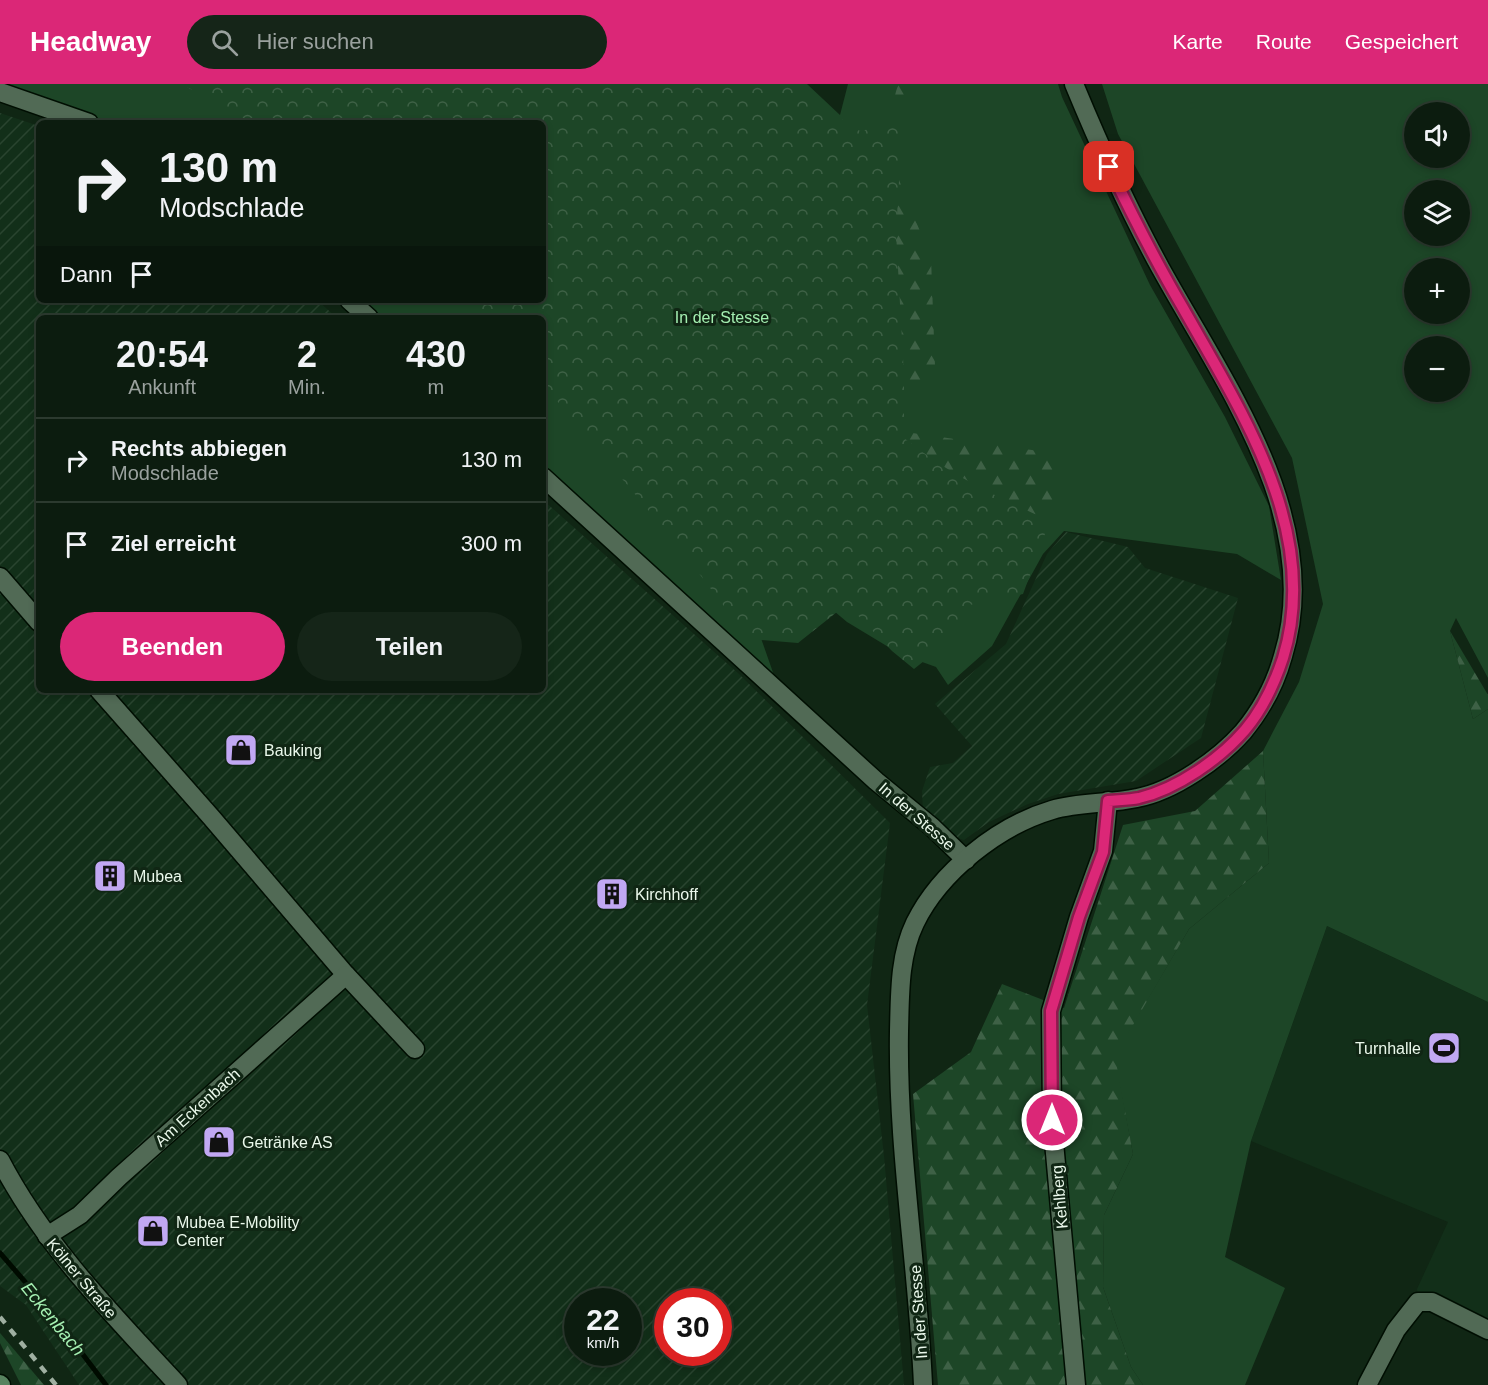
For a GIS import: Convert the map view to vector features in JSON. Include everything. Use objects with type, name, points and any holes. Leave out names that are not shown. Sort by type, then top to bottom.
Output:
[{"type":"street","points":[[966,860],[997,834],[1023,820],[1054,809],[1139,798],[1160,791],[1212,761],[1237,739],[1264,705],[1280,667],[1289,637],[1294,580],[1283,514],[1265,462],[1242,414],[1128,208],[1074,84]]},
{"type":"street","points":[[0,92],[80,120]]},
{"type":"street","points":[[352,303],[366,315]]},
{"type":"street","name":"In der Stesse","points":[[546,480],[876,781],[932,826],[966,860],[928,902],[914,925],[902,967],[900,991],[898,1079],[920,1320],[923,1385]]},
{"type":"street","points":[[0,577],[36,619]]},
{"type":"street","points":[[102,693],[204,808],[346,975],[415,1049]]},
{"type":"street","name":"Kehlberg","points":[[1076,1385],[1052,1120],[1051,1011],[1079,917],[1103,852],[1108,801]]},
{"type":"street","name":"Am Eckenbach","points":[[47,1236],[80,1215],[119,1177],[346,975]]},
{"type":"street","name":"Kölner Straße","points":[[0,1160],[12,1183],[47,1236],[112,1315],[178,1385]]},
{"type":"street","points":[[1367,1385],[1396,1330],[1418,1302],[1432,1302],[1488,1330]]},
{"type":"shaded area","points":[[0,113],[36,125],[36,303],[320,303],[334,315],[36,315],[36,693],[546,693],[546,503],[739,674],[890,823],[867,1005],[884,1156],[904,1385],[79,1385],[26,1305],[0,1286]]},
{"type":"shaded area","points":[[1066,532],[1128,547],[1145,568],[1238,598],[1201,738],[1136,781],[1058,794],[1028,804],[989,822],[964,840],[955,837],[923,810],[922,791],[930,767],[953,763],[972,746],[935,704],[1006,644],[1047,554]]},
{"type":"shaded area","points":[[1327,926],[1488,1002],[1488,1330],[1418,1302],[1417,1289],[1448,1222],[1251,1141]]},
{"type":"green space","points":[[0,84],[572,84],[877,429],[644,84],[807,84],[840,115],[848,84],[1058,84],[1150,285],[1225,417],[1269,506],[1281,580],[1237,554],[1064,531],[1043,554],[992,646],[948,685],[936,667],[900,654],[847,622],[790,574],[749,604],[776,681],[546,473],[546,315],[372,315],[359,303],[546,303],[546,120],[102,120]]},
{"type":"green space","name":"In der Stesse","points":[[181,84],[800,84],[830,112],[860,131],[885,126],[890,120],[902,131],[896,232],[904,376],[904,438],[956,474],[1048,520],[1049,523],[1023,594],[960,607],[959,633],[914,669],[892,651],[847,604],[798,643],[749,639],[679,547],[546,388],[546,315],[484,315],[471,303],[546,303],[546,120],[235,120],[198,93]]},
{"type":"green space","points":[[898,84],[932,84],[889,118]]},
{"type":"green space","points":[[1102,84],[1488,84],[1488,678],[1456,618],[1450,631],[1473,719],[1488,709],[1488,1002],[1327,926],[1251,1141],[1225,1257],[1285,1288],[1245,1385],[1143,1385],[1131,1367],[1103,1287],[1104,1215],[1133,1154],[1114,1056],[1189,929],[1269,863],[1263,751],[1299,682],[1323,604],[1292,458],[1118,134]]},
{"type":"green space","points":[[892,163],[931,258],[935,366],[904,408]]},
{"type":"green space","points":[[877,428],[1053,453],[1053,513],[933,525]]},
{"type":"green space","points":[[1450,631],[1488,695],[1488,709],[1473,719]]},
{"type":"green space","points":[[1263,751],[1269,863],[1189,929],[1115,1056],[1133,1154],[1104,1215],[1103,1287],[1131,1367],[1143,1385],[938,1385],[913,1094],[971,1052],[1002,984],[1064,1008],[1123,825],[1195,811]]},
{"type":"green space","points":[[0,1333],[44,1385],[21,1385],[0,1343]]},
{"type":"waterway","name":"Eckenbach","points":[[0,1253],[47,1307],[106,1385]]},
{"type":"railway","points":[[0,1317],[56,1385]]},
{"type":"place","name":"Bauking","points":[[241,750]]},
{"type":"place","name":"Mubea","points":[[110,876]]},
{"type":"place","name":"Kirchhoff","points":[[612,894]]},
{"type":"place","name":"Turnhalle","points":[[1444,1048]]},
{"type":"place","name":"Getränke AS","points":[[219,1142]]},
{"type":"place","name":"Mubea E-Mobility Center","points":[[153,1231]]},
{"type":"route","points":[[1052,1120],[1051,1011],[1079,917],[1103,852],[1108,801],[1139,798],[1160,791],[1212,761],[1237,739],[1264,705],[1280,667],[1289,637],[1294,580],[1283,514],[1265,462],[1242,414],[1128,208],[1109,167]]}]
